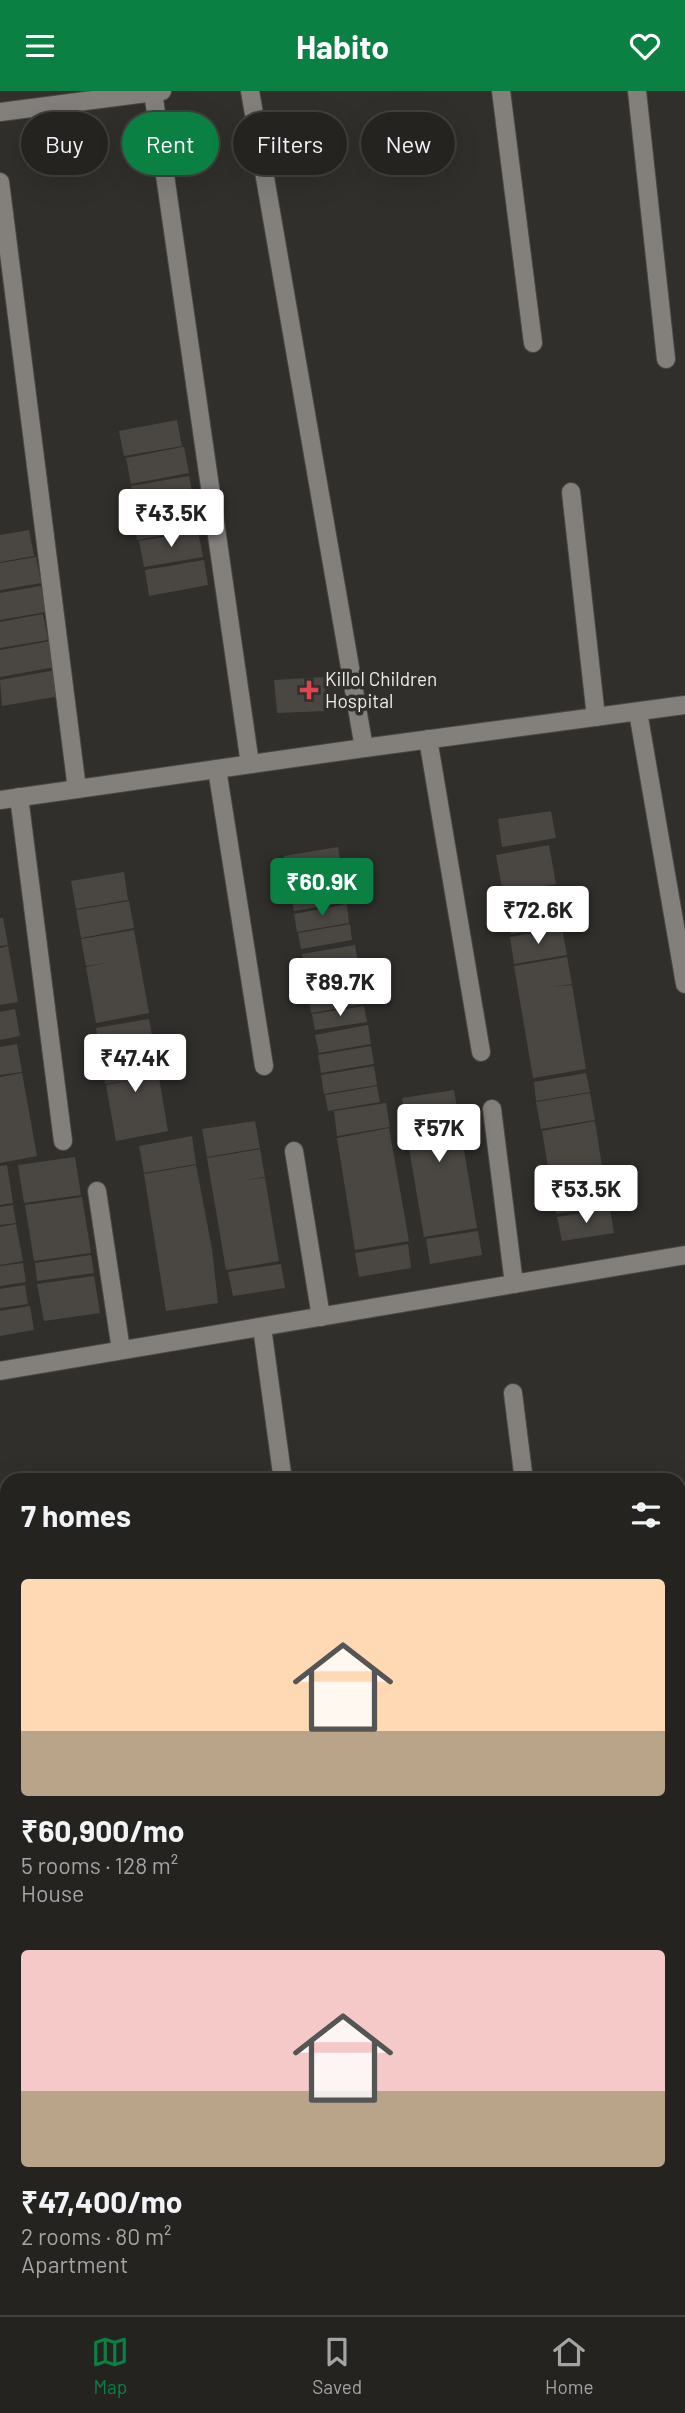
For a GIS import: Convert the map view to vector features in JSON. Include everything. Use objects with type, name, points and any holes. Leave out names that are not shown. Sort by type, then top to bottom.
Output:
[{"type":"street","points":[[250,91],[364,748]]},
{"type":"street","points":[[500,91],[533,343]]},
{"type":"street","points":[[637,91],[666,359]]},
{"type":"street","points":[[0,112],[158,92],[250,764]]},
{"type":"street","points":[[0,182],[77,789]]},
{"type":"street","points":[[571,492],[596,717]]},
{"type":"street","points":[[0,800],[685,705]]},
{"type":"street","points":[[638,712],[685,984]]},
{"type":"street","points":[[428,739],[481,1052]]},
{"type":"street","points":[[217,769],[264,1066]]},
{"type":"street","points":[[19,797],[63,1141]]},
{"type":"street","points":[[492,1109],[514,1284]]},
{"type":"street","points":[[293,1151],[321,1317]]},
{"type":"street","points":[[97,1191],[121,1350]]},
{"type":"street","points":[[0,1371],[685,1255]]},
{"type":"street","points":[[262,1327],[282,1473]]},
{"type":"street","points":[[513,1393],[523,1473]]},
{"type":"building","points":[[177,420],[182,446],[124,456],[119,431]]},
{"type":"building","points":[[184,447],[189,473],[131,484],[126,458]]},
{"type":"building","points":[[189,476],[196,530],[137,540],[133,514],[164,509],[136,512],[131,486]]},
{"type":"building","points":[[29,530],[34,556],[0,562],[0,535]]},
{"type":"building","points":[[198,531],[203,557],[144,567],[139,541]]},
{"type":"building","points":[[36,557],[41,583],[0,590],[0,563]]},
{"type":"building","points":[[204,560],[208,585],[149,596],[145,570]]},
{"type":"building","points":[[41,586],[46,612],[0,620],[0,593]]},
{"type":"building","points":[[43,614],[48,640],[0,648],[0,622]]},
{"type":"building","points":[[51,641],[55,667],[0,677],[0,650]]},
{"type":"building","points":[[56,670],[60,696],[2,706],[0,680]]},
{"type":"building","points":[[325,677],[326,711],[277,713],[274,680]]},
{"type":"building","points":[[551,811],[556,838],[502,847],[498,819]]},
{"type":"building","points":[[549,845],[556,884],[503,894],[496,855]]},
{"type":"building","points":[[338,847],[347,902],[294,911],[284,856]]},
{"type":"building","points":[[124,872],[128,900],[76,909],[71,881]]},
{"type":"building","points":[[557,886],[564,925],[511,934],[504,895]]},
{"type":"building","points":[[129,901],[134,928],[81,938],[76,910]]},
{"type":"building","points":[[347,904],[349,923],[297,932],[294,914]]},
{"type":"building","points":[[0,918],[3,918],[8,945],[0,946]]},
{"type":"building","points":[[350,924],[352,940],[301,949],[298,933]]},
{"type":"building","points":[[562,928],[567,955],[514,964],[510,937]]},
{"type":"building","points":[[134,930],[149,1013],[96,1023],[86,967],[105,963],[86,966],[81,939]]},
{"type":"building","points":[[355,945],[358,963],[306,972],[302,954]]},
{"type":"building","points":[[8,946],[18,1002],[0,1005],[0,948]]},
{"type":"building","points":[[567,957],[572,984],[552,987],[572,985],[586,1069],[533,1078],[514,966]]},
{"type":"building","points":[[358,965],[362,983],[308,993],[306,974]]},
{"type":"building","points":[[361,986],[364,1004],[311,1013],[308,994]]},
{"type":"building","points":[[364,1006],[367,1022],[315,1030],[312,1014]]},
{"type":"building","points":[[15,1009],[20,1036],[0,1040],[0,1012]]},
{"type":"building","points":[[149,1019],[154,1046],[100,1055],[96,1028]]},
{"type":"building","points":[[368,1025],[371,1044],[319,1053],[315,1035]]},
{"type":"building","points":[[17,1044],[22,1072],[0,1075],[0,1047]]},
{"type":"building","points":[[371,1046],[374,1064],[321,1073],[318,1055]]},
{"type":"building","points":[[154,1047],[168,1131],[116,1141],[106,1085],[132,1080],[105,1084],[100,1057]]},
{"type":"building","points":[[374,1066],[377,1085],[324,1094],[321,1075]]},
{"type":"building","points":[[22,1073],[37,1156],[0,1163],[0,1077]]},
{"type":"building","points":[[586,1073],[590,1092],[536,1101],[534,1082]]},
{"type":"building","points":[[377,1086],[380,1102],[328,1111],[325,1095]]},
{"type":"building","points":[[454,1090],[477,1228],[424,1237],[405,1125],[450,1117],[406,1123],[402,1098]]},
{"type":"building","points":[[590,1093],[595,1120],[541,1129],[536,1102]]},
{"type":"building","points":[[386,1103],[390,1127],[337,1136],[334,1111]]},
{"type":"building","points":[[255,1121],[260,1148],[207,1157],[202,1129]]},
{"type":"building","points":[[595,1121],[608,1205],[556,1214],[542,1131]]},
{"type":"building","points":[[389,1128],[409,1241],[355,1250],[337,1138]]},
{"type":"building","points":[[192,1136],[196,1164],[144,1173],[139,1146]]},
{"type":"building","points":[[260,1149],[265,1177],[245,1180],[265,1178],[279,1261],[226,1270],[207,1158]]},
{"type":"building","points":[[75,1157],[81,1195],[24,1203],[18,1165]]},
{"type":"building","points":[[7,1165],[13,1203],[0,1205],[0,1166]]},
{"type":"building","points":[[196,1165],[212,1249],[218,1303],[166,1311],[144,1174]]},
{"type":"building","points":[[82,1197],[91,1253],[34,1261],[25,1205]]},
{"type":"building","points":[[13,1205],[16,1223],[0,1225],[0,1207]]},
{"type":"building","points":[[610,1209],[614,1233],[562,1241],[557,1217]]},
{"type":"building","points":[[16,1224],[23,1261],[0,1265],[0,1227]]},
{"type":"building","points":[[478,1231],[482,1255],[430,1264],[426,1239]]},
{"type":"building","points":[[408,1244],[411,1268],[359,1277],[355,1253]]},
{"type":"building","points":[[91,1255],[94,1273],[37,1281],[35,1263]]},
{"type":"building","points":[[23,1263],[26,1282],[0,1286],[0,1266]]},
{"type":"building","points":[[281,1264],[285,1288],[233,1296],[228,1272]]},
{"type":"building","points":[[94,1276],[100,1313],[44,1321],[37,1284]]},
{"type":"building","points":[[25,1285],[28,1304],[0,1308],[0,1289]]},
{"type":"building","points":[[30,1306],[34,1330],[0,1336],[0,1311]]},
{"type":"place","name":"Killol Children Hospital","points":[[309,690]]}]
